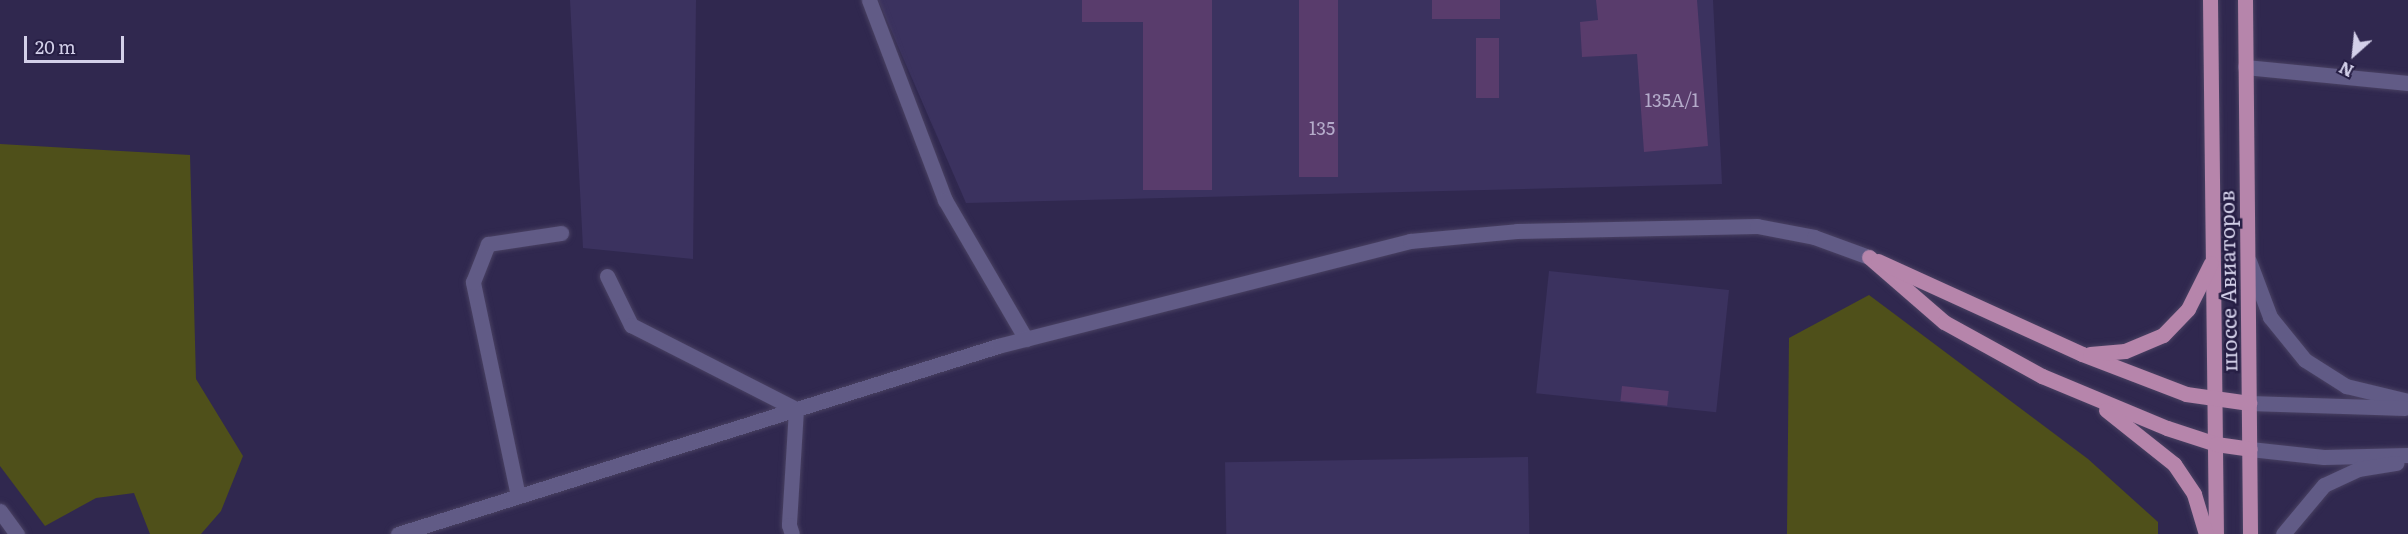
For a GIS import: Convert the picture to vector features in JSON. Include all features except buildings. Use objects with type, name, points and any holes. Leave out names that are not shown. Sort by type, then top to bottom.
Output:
[{"type":"main road","name":"шоссе Авиаторов","points":[[2210,0],[2216,534]]},
{"type":"main road","name":"шоссе Авиаторов","points":[[2245,0],[2250,534]]},
{"type":"main road","points":[[1869,257],[2082,354],[2186,394],[2249,403]]},
{"type":"main road","points":[[1869,257],[1944,322],[1995,352],[2075,391],[2216,444],[2250,449]]},
{"type":"main road","points":[[2082,354],[2124,351],[2163,335],[2188,309],[2214,258]]},
{"type":"main road","points":[[2075,391],[2139,433],[2174,464],[2194,494],[2206,534]]},
{"type":"street","points":[[869,0],[945,200],[1026,339]]},
{"type":"street","points":[[2245,67],[2408,83]]},
{"type":"street","points":[[398,534],[1026,339],[1410,241],[1517,231],[1757,226],[1814,237],[1869,257]]},
{"type":"street","points":[[519,496],[472,282],[488,244],[561,233]]},
{"type":"street","points":[[2247,255],[2270,317],[2305,360],[2346,386],[2408,401]]},
{"type":"street","points":[[607,276],[631,325],[796,409]]},
{"type":"street","points":[[2249,403],[2408,408]]},
{"type":"street","points":[[792,534],[789,525],[796,409]]},
{"type":"street","points":[[2250,449],[2324,457],[2408,455]]},
{"type":"street","points":[[2283,534],[2310,499],[2332,480],[2358,469],[2408,462]]},
{"type":"street","points":[[0,511],[17,534]]},
{"type":"shaded area","points":[[570,0],[696,0],[693,259],[583,248]]},
{"type":"shaded area","points":[[878,0],[1713,0],[1722,184],[966,203]]},
{"type":"shaded area","points":[[0,144],[190,155],[196,379],[243,456],[221,511],[201,534],[150,534],[134,493],[96,498],[45,526],[0,466]]},
{"type":"shaded area","points":[[1549,271],[1729,290],[1716,412],[1536,393]]},
{"type":"shaded area","points":[[1869,295],[2088,459],[2158,522],[2158,534],[1787,534],[1789,338]]},
{"type":"shaded area","points":[[1528,457],[1529,534],[1226,534],[1225,462]]}]
